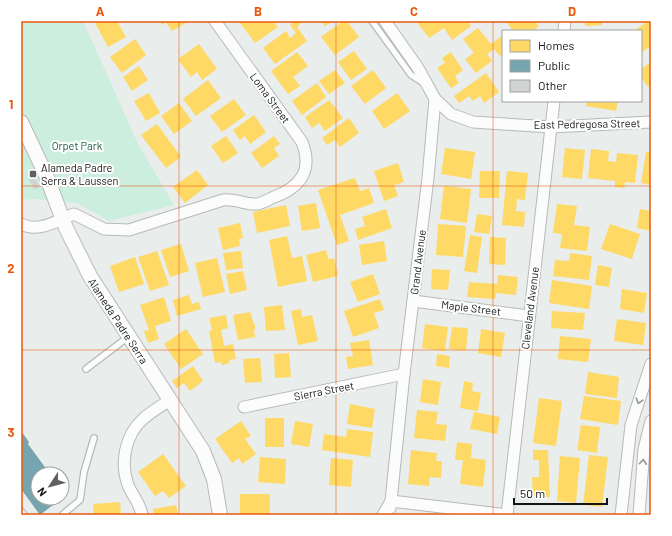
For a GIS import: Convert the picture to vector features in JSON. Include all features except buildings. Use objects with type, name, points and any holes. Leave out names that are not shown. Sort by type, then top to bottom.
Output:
[{"type":"street","name":"Loma Street","points":[[62,218],[74,214],[96,226],[112,230],[129,230],[223,200],[230,199],[257,204],[284,194],[299,181],[306,164],[306,154],[302,142],[215,21]]},
{"type":"street","points":[[385,21],[418,68],[435,99]]},
{"type":"street","name":"East Pedregosa Street","points":[[435,99],[451,114],[473,122],[551,127],[651,122]]},
{"type":"street","name":"Grand Avenue","points":[[383,515],[391,501],[404,374],[428,178],[435,99]]},
{"type":"street","name":"Cleveland Avenue","points":[[508,515],[554,102]]},
{"type":"street","name":"Alameda Padre Serra","points":[[21,122],[46,175],[62,218],[90,276],[128,337],[203,450],[218,494],[220,515]]},
{"type":"street","points":[[21,224],[32,228],[39,228],[62,218]]},
{"type":"street","name":"Maple Street","points":[[413,301],[529,316]]},
{"type":"street","points":[[621,515],[631,425],[651,364]]},
{"type":"street","name":"Sierra Street","points":[[244,407],[404,374]]},
{"type":"street","points":[[142,515],[138,501],[128,484],[125,472],[126,448],[130,436],[138,424],[170,400]]},
{"type":"street","points":[[639,515],[644,450],[651,421]]},
{"type":"street","points":[[389,515],[391,501],[508,515]]},
{"type":"lane","points":[[372,21],[411,75],[427,85]]},
{"type":"lane","points":[[86,369],[128,337]]},
{"type":"lane","points":[[62,515],[80,500],[84,472],[94,438]]},
{"type":"lane","points":[[21,511],[24,515]]},
{"type":"green space","name":"Orpet Park","points":[[21,21],[83,21],[138,144],[174,205],[109,221],[77,203],[35,199],[21,200]]},
{"type":"place","name":"Alameda Padre Serra & Laussen","points":[[33,174]]}]
